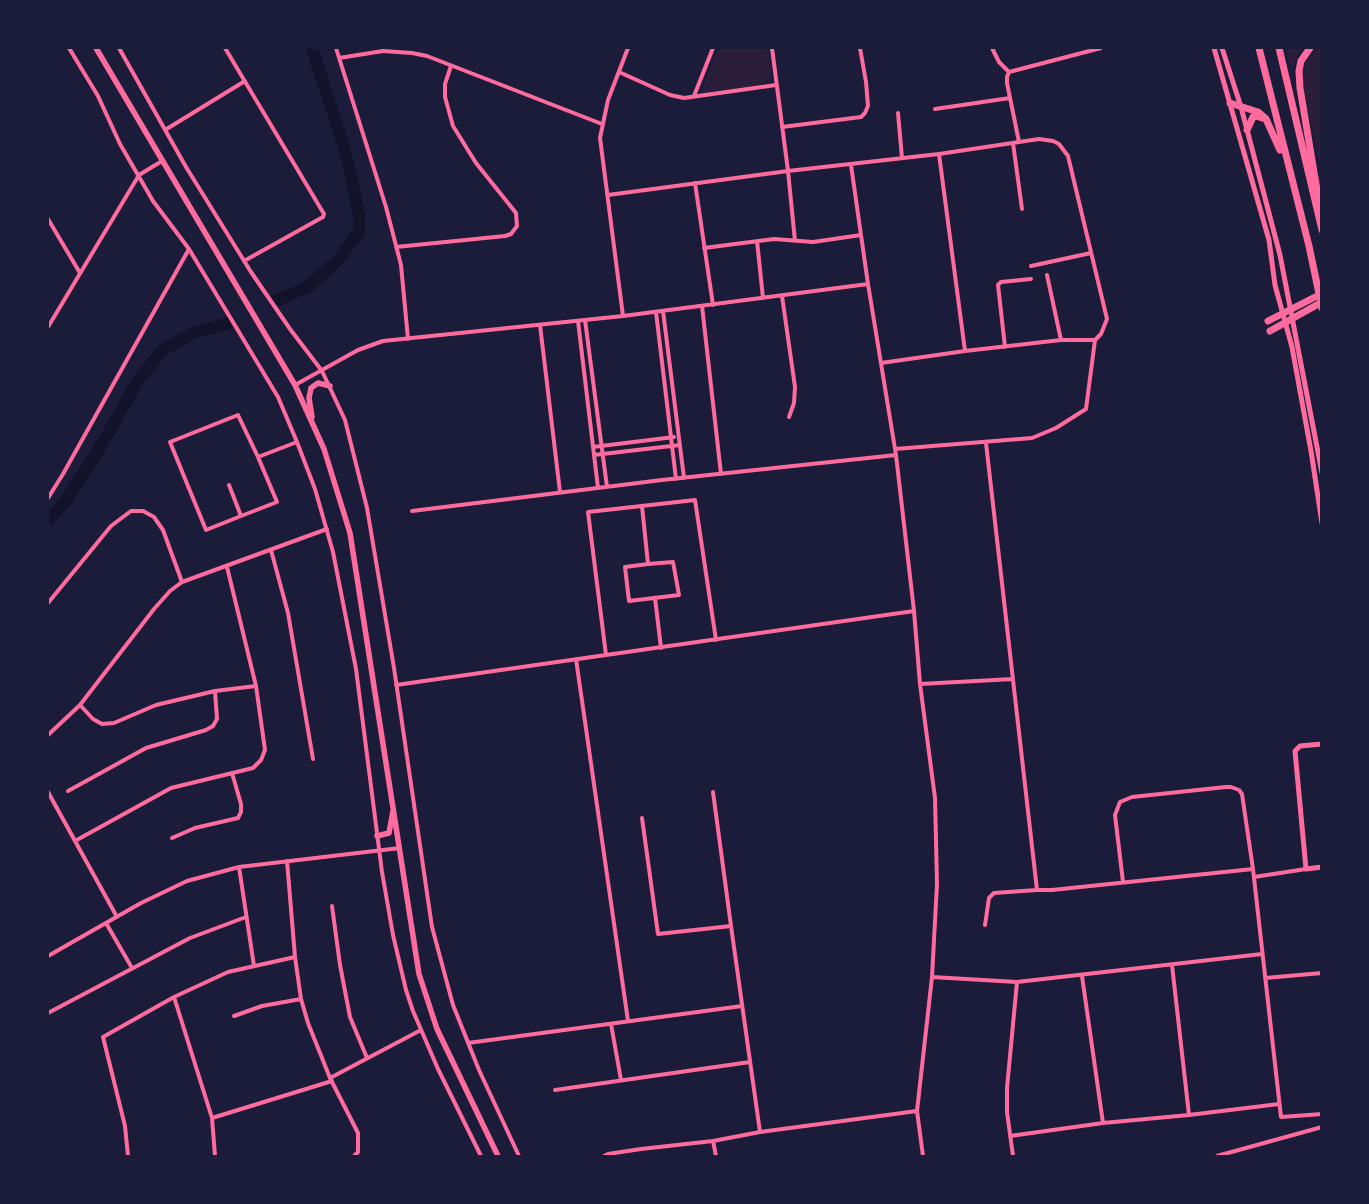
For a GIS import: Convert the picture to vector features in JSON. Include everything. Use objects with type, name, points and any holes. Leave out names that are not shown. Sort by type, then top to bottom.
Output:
[{"type":"highway","points":[[1259,48],[1309,246],[1322,308]]},
{"type":"highway","points":[[1279,48],[1322,230]]},
{"type":"highway","points":[[1310,48],[1301,61],[1299,71],[1300,88],[1319,205],[1318,217]]},
{"type":"highway","points":[[1230,103],[1258,112],[1266,119],[1287,164]]},
{"type":"highway","points":[[1247,130],[1253,117],[1257,116],[1266,119]]},
{"type":"highway","points":[[1268,321],[1322,293]]},
{"type":"highway","points":[[1270,331],[1322,302]]},
{"type":"main road","points":[[96,48],[295,385],[324,449],[350,533],[419,974],[437,1029],[498,1156]]},
{"type":"main road","points":[[313,424],[309,398],[311,388],[318,383],[330,386]]},
{"type":"main road","points":[[377,836],[389,833],[394,809]]},
{"type":"street","points":[[69,48],[98,96],[120,144],[153,200],[189,249],[278,397],[315,490],[328,529],[356,669],[379,851],[393,935],[406,990],[421,1030],[481,1156]]},
{"type":"street","points":[[119,48],[165,130],[244,261],[290,329],[322,371],[345,420],[367,508],[396,685],[432,927],[453,1005],[519,1156]]},
{"type":"street","points":[[225,48],[324,214],[323,217],[244,261]]},
{"type":"street","points":[[336,48],[386,207],[401,264],[408,339]]},
{"type":"street","points":[[623,316],[600,138],[608,100],[628,48]]},
{"type":"street","points":[[694,96],[714,48]]},
{"type":"street","points":[[772,48],[795,241]]},
{"type":"street","points":[[782,127],[861,117],[865,114],[868,106],[860,48]]},
{"type":"street","points":[[992,48],[999,62],[1009,72]]},
{"type":"street","points":[[1009,72],[1101,48]]},
{"type":"street","points":[[1214,48],[1269,240],[1275,285],[1292,348],[1322,523]]},
{"type":"street","points":[[1222,48],[1241,107],[1280,255],[1322,473]]},
{"type":"street","points":[[339,58],[368,52],[397,51],[427,56],[602,124]]},
{"type":"street","points":[[396,247],[505,236],[511,234],[517,226],[516,213],[476,163],[453,126],[445,97],[445,84],[450,66]]},
{"type":"street","points":[[619,72],[670,95],[684,98],[776,85]]},
{"type":"street","points":[[1009,72],[1007,77],[1019,142]]},
{"type":"street","points":[[165,130],[245,81]]},
{"type":"street","points":[[935,109],[1010,98]]},
{"type":"street","points":[[898,113],[902,158]]},
{"type":"street","points":[[608,195],[1046,139],[1064,148],[1068,156],[1107,319],[1104,328],[1095,340],[1086,409],[1056,428],[1032,438],[895,449]]},
{"type":"street","points":[[1013,143],[1022,209]]},
{"type":"street","points":[[939,154],[965,351]]},
{"type":"street","points":[[48,327],[139,175],[162,161]]},
{"type":"street","points":[[851,164],[868,284],[896,455],[934,798],[937,884],[932,977],[917,1111],[922,1156]]},
{"type":"street","points":[[695,183],[712,305]]},
{"type":"street","points":[[48,219],[80,273]]},
{"type":"street","points":[[704,248],[774,239],[813,242],[861,235]]},
{"type":"street","points":[[757,241],[762,298]]},
{"type":"street","points":[[48,498],[189,249]]},
{"type":"street","points":[[1031,266],[1091,253]]},
{"type":"street","points":[[1047,275],[1061,340]]},
{"type":"street","points":[[1004,347],[998,285],[1001,282],[1030,278]]},
{"type":"street","points":[[295,385],[349,354],[373,344],[623,316],[868,284]]},
{"type":"street","points":[[782,296],[795,386],[794,403],[789,417]]},
{"type":"street","points":[[702,306],[721,474]]},
{"type":"street","points":[[663,311],[684,478]]},
{"type":"street","points":[[656,312],[676,479]]},
{"type":"street","points":[[585,320],[607,487]]},
{"type":"street","points":[[578,321],[598,488]]},
{"type":"street","points":[[540,325],[560,492]]},
{"type":"street","points":[[881,363],[1061,340],[1095,340]]},
{"type":"street","points":[[238,415],[258,457],[277,502],[206,530],[170,442],[238,415]]},
{"type":"street","points":[[593,447],[679,436]]},
{"type":"street","points":[[258,457],[297,442]]},
{"type":"street","points":[[986,442],[1037,890]]},
{"type":"street","points":[[594,455],[680,445]]},
{"type":"street","points":[[412,511],[560,492],[896,455]]},
{"type":"street","points":[[229,484],[241,516]]},
{"type":"street","points":[[606,655],[588,512],[695,500],[716,640]]},
{"type":"street","points":[[642,506],[648,564]]},
{"type":"street","points":[[48,603],[111,526],[131,511],[143,510],[154,517],[163,530],[182,582]]},
{"type":"street","points":[[48,735],[80,705],[154,609],[170,591],[182,582],[328,529]]},
{"type":"street","points":[[271,550],[288,613],[313,759]]},
{"type":"street","points":[[673,562],[679,595],[628,601],[625,567],[648,564],[673,562]]},
{"type":"street","points":[[75,841],[171,788],[253,768],[261,760],[265,750],[256,686],[227,566]]},
{"type":"street","points":[[655,598],[661,648]]},
{"type":"street","points":[[396,685],[914,611]]},
{"type":"street","points":[[576,660],[628,1021]]},
{"type":"street","points":[[920,684],[1013,679]]},
{"type":"street","points":[[80,705],[93,719],[102,724],[114,723],[156,705],[215,690],[256,686]]},
{"type":"street","points":[[68,790],[146,748],[206,730],[213,726],[217,719],[215,690]]},
{"type":"street","points":[[1306,869],[1295,751],[1300,746],[1322,744]]},
{"type":"street","points":[[172,838],[195,828],[238,818],[241,812],[241,804],[232,773]]},
{"type":"street","points":[[1124,882],[1115,815],[1120,802],[1132,796],[1231,786],[1239,790],[1242,794],[1253,868],[1281,1117],[1322,1114]]},
{"type":"street","points":[[48,792],[117,917]]},
{"type":"street","points":[[713,792],[760,1132]]},
{"type":"street","points":[[642,818],[658,934],[731,926]]},
{"type":"street","points":[[48,956],[117,917],[187,882],[239,867],[400,848]]},
{"type":"street","points":[[287,861],[295,957],[301,999],[308,1023],[331,1079],[358,1133],[358,1152],[354,1156]]},
{"type":"street","points":[[239,867],[254,966]]},
{"type":"street","points":[[1254,877],[1322,867]]},
{"type":"street","points":[[985,925],[989,898],[994,893],[1052,890],[1253,868]]},
{"type":"street","points":[[332,906],[340,965],[350,1017],[367,1058]]},
{"type":"street","points":[[48,1013],[190,938],[246,917]]},
{"type":"street","points":[[106,923],[132,968]]},
{"type":"street","points":[[932,977],[1017,982],[1262,954]]},
{"type":"street","points":[[128,1156],[125,1126],[103,1037],[174,997],[228,972],[295,957]]},
{"type":"street","points":[[1172,965],[1189,1115]]},
{"type":"street","points":[[1265,978],[1322,973]]},
{"type":"street","points":[[1082,976],[1102,1123]]},
{"type":"street","points":[[1013,1156],[1007,1112],[1007,1088],[1017,982]]},
{"type":"street","points":[[174,997],[212,1118],[215,1156]]},
{"type":"street","points":[[234,1016],[262,1006],[301,999]]},
{"type":"street","points":[[468,1043],[742,1006]]},
{"type":"street","points":[[612,1024],[621,1080]]},
{"type":"street","points":[[212,1118],[331,1079],[421,1030]]},
{"type":"street","points":[[555,1090],[750,1062]]},
{"type":"street","points":[[1010,1136],[1102,1123],[1279,1104]]},
{"type":"street","points":[[604,1156],[641,1149],[714,1141],[760,1132],[917,1111]]},
{"type":"street","points":[[1217,1156],[1322,1127]]},
{"type":"street","points":[[714,1141],[716,1156]]},
{"type":"shaded area","points":[[718,48],[767,48],[771,67],[770,76],[761,85],[701,93]]},
{"type":"shaded area","points":[[1287,48],[1301,48],[1293,67],[1289,61]]},
{"type":"shaded area","points":[[1318,48],[1322,48],[1321,169],[1303,79],[1305,63]]},
{"type":"waterway","points":[[275,301],[308,287],[339,259],[359,231],[359,214],[345,150],[312,48]]},
{"type":"waterway","points":[[48,520],[64,503],[98,451],[139,379],[163,350],[193,333],[228,323]]}]
